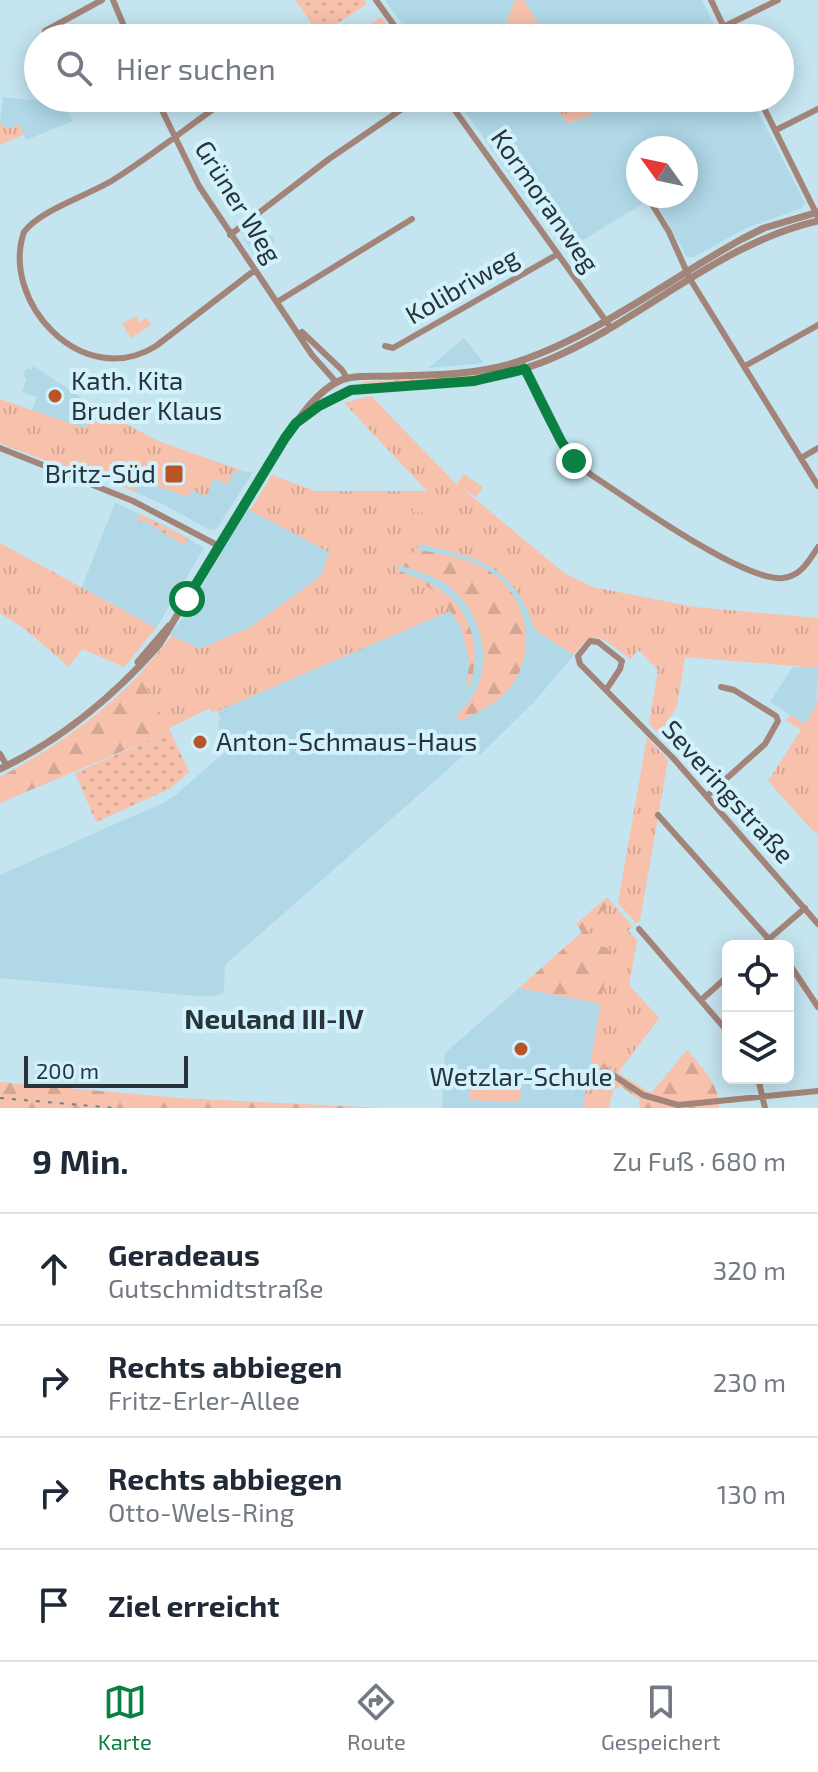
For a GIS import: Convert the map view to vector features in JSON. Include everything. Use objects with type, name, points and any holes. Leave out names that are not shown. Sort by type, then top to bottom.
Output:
[{"type":"street","points":[[57,24],[102,0]]},
{"type":"street","points":[[113,0],[123,24]]},
{"type":"street","points":[[376,0],[393,24]]},
{"type":"street","points":[[711,0],[722,24]]},
{"type":"street","points":[[729,24],[778,0]]},
{"type":"street","points":[[776,130],[818,109]]},
{"type":"street","name":"Grüner Weg","points":[[163,112],[199,186],[230,235],[312,355],[336,382]]},
{"type":"street","points":[[13,275],[18,243],[32,223],[114,179],[210,112]]},
{"type":"street","points":[[230,235],[329,159],[398,112]]},
{"type":"street","name":"Kormoranweg","points":[[456,112],[607,323]]},
{"type":"street","points":[[766,112],[817,216]]},
{"type":"street","points":[[654,208],[690,279],[818,486]]},
{"type":"street","points":[[296,423],[319,406],[351,390],[474,381],[525,369],[574,348],[687,270],[764,228],[817,216]]},
{"type":"street","points":[[0,754],[3,767],[74,725],[159,645],[296,423],[310,405],[336,382],[347,378],[457,374],[521,360],[607,323],[769,236],[817,216]]},
{"type":"street","points":[[277,302],[412,219]]},
{"type":"street","name":"Kolibriweg","points":[[385,346],[393,348],[558,254]]},
{"type":"street","points":[[40,330],[69,349],[90,358],[110,360],[134,356],[156,346],[255,270]]},
{"type":"street","name":"Grüner Weg","points":[[293,324],[347,378]]},
{"type":"street","points":[[745,366],[818,325]]},
{"type":"street","points":[[521,360],[574,461],[693,542],[775,578],[797,573],[818,547]]},
{"type":"street","points":[[347,378],[351,390]]},
{"type":"street","points":[[336,382],[341,393]]},
{"type":"street","points":[[0,448],[130,499],[219,546]]},
{"type":"street","points":[[801,458],[818,448]]},
{"type":"street","name":"Severingstraße","points":[[606,690],[622,661],[598,642],[590,641],[578,660],[606,690],[707,796],[818,924]]},
{"type":"street","points":[[707,796],[765,744],[778,721],[776,716],[736,691],[721,687]]},
{"type":"street","points":[[658,815],[769,939],[805,908]]},
{"type":"street","points":[[639,929],[722,1025]]},
{"type":"street","points":[[794,971],[818,1007]]},
{"type":"street","points":[[701,1000],[722,981]]},
{"type":"street","points":[[607,1071],[643,1095],[681,1105],[818,1091]]},
{"type":"street","points":[[760,1084],[765,1108]]},
{"type":"shaded area","points":[[385,0],[702,0],[714,24],[402,24]]},
{"type":"shaded area","points":[[3,97],[24,100],[24,112],[68,112],[73,121],[26,140],[19,124],[8,129],[0,124]]},
{"type":"shaded area","points":[[465,112],[758,112],[805,203],[802,208],[746,228],[694,257],[687,257],[660,208],[698,208],[698,136],[626,136],[626,208],[635,208],[565,251]]},
{"type":"shaded area","points":[[259,219],[275,241],[256,255],[244,239],[243,231]]},
{"type":"shaded area","points":[[464,338],[484,363],[428,368],[449,351]]},
{"type":"shaded area","name":"Kath. Kita Bruder Klaus","points":[[34,366],[96,408],[85,428],[32,411],[37,397],[22,392],[27,378],[23,376],[25,371]]},
{"type":"shaded area","points":[[233,471],[253,472],[217,528],[210,530],[163,504],[119,485],[125,473],[188,497],[191,490]]},
{"type":"shaded area","points":[[115,503],[164,525],[204,548],[156,628],[82,587]]},
{"type":"shaded area","points":[[248,508],[330,552],[321,576],[251,627],[200,649],[169,635],[183,618]]},
{"type":"shaded area","points":[[419,544],[468,555],[499,572],[518,591],[535,630],[574,655],[534,702],[480,755],[472,748],[225,965],[224,993],[197,996],[0,978],[0,875],[177,794],[228,749],[219,730],[218,722],[221,720],[217,711],[450,611],[396,573],[399,564]]},
{"type":"shaded area","points":[[793,667],[818,668],[816,707],[805,725],[770,702]]},
{"type":"shaded area","name":"Wetzlar-Schule","points":[[519,988],[601,1003],[583,1108],[442,1108],[445,1053]]},
{"type":"green space","points":[[295,0],[364,0],[367,4],[336,24],[311,22]]},
{"type":"green space","points":[[515,0],[524,0],[539,24],[505,24]]},
{"type":"green space","points":[[381,17],[386,24],[371,24]]},
{"type":"green space","points":[[560,112],[593,114],[568,124]]},
{"type":"green space","points":[[0,124],[8,129],[19,124],[24,134],[0,145]]},
{"type":"green space","points":[[136,316],[140,322],[147,318],[151,325],[131,338],[122,324]]},
{"type":"green space","points":[[509,367],[510,371],[483,377],[361,387],[361,382],[454,377]]},
{"type":"green space","points":[[371,396],[457,485],[464,474],[483,487],[476,497],[462,488],[564,573],[593,587],[694,607],[818,618],[818,668],[685,657],[677,706],[659,734],[649,724],[658,670],[638,650],[631,659],[608,642],[595,638],[581,645],[574,655],[535,630],[517,591],[492,568],[460,554],[419,544],[396,573],[430,588],[450,610],[217,711],[212,712],[209,708],[169,728],[170,731],[139,675],[172,636],[200,649],[251,627],[321,576],[329,552],[250,510],[272,475],[315,491],[427,491],[344,403]]},
{"type":"green space","points":[[0,399],[84,428],[96,408],[158,441],[246,472],[233,471],[229,484],[213,479],[207,496],[191,490],[188,497],[140,480],[135,492],[0,443]]},
{"type":"green space","points":[[413,496],[432,496],[432,513],[413,512]]},
{"type":"green space","points":[[140,514],[188,538],[184,545],[143,520],[139,524]]},
{"type":"green space","points":[[0,543],[156,628],[124,667],[82,649],[69,667],[26,630],[0,613]]},
{"type":"green space","points":[[419,544],[418,550],[464,559],[489,571],[503,582],[521,610],[526,644],[523,661],[507,691],[485,708],[460,721],[456,717],[474,694],[482,672],[479,630],[466,604],[446,584],[400,565],[397,570],[433,585],[450,598],[467,621],[472,634],[474,663],[467,693],[469,660],[461,627],[450,611],[217,711],[209,708],[169,728],[170,731],[0,803],[0,777],[72,733],[115,699],[172,636],[200,649],[251,627],[321,576],[330,552]]},
{"type":"green space","points":[[557,608],[580,613],[577,625],[554,620]]},
{"type":"green space","points":[[818,696],[818,834],[768,781],[801,730],[786,720],[790,715],[805,724]]},
{"type":"green space","points":[[170,731],[189,772],[169,789],[96,822],[75,773]]},
{"type":"green space","points":[[647,737],[668,760],[640,920],[636,923],[618,903]]},
{"type":"green space","points":[[607,897],[632,926],[628,931],[637,940],[629,985],[659,1018],[618,1073],[651,1093],[687,1050],[713,1084],[719,1108],[640,1108],[639,1099],[620,1086],[613,1090],[609,1108],[583,1108],[601,1004],[519,988],[582,932],[576,924]]},
{"type":"green space","points":[[612,903],[632,926],[628,931],[637,940],[629,985],[659,1018],[617,1073],[592,1054],[610,949],[599,945],[587,929],[589,923]]},
{"type":"green space","points":[[591,1063],[613,1080],[608,1108],[583,1108]]},
{"type":"green space","points":[[470,1070],[522,1072],[520,1102],[469,1100]]},
{"type":"green space","points":[[0,1082],[179,1098],[385,1108],[0,1108]]},
{"type":"railway","points":[[0,1098],[115,1108]]},
{"type":"place","name":"Kath. Kita Bruder Klaus","points":[[55,396]]},
{"type":"place","name":"Britz-Süd","points":[[174,474]]},
{"type":"place","name":"Anton-Schmaus-Haus","points":[[200,742]]},
{"type":"place","name":"Wetzlar-Schule","points":[[521,1049]]},
{"type":"district","name":"Neuland III-IV","points":[[274,1019]]},
{"type":"route","points":[[187,599],[291,429],[341,393],[474,381],[525,369],[574,461]]}]
